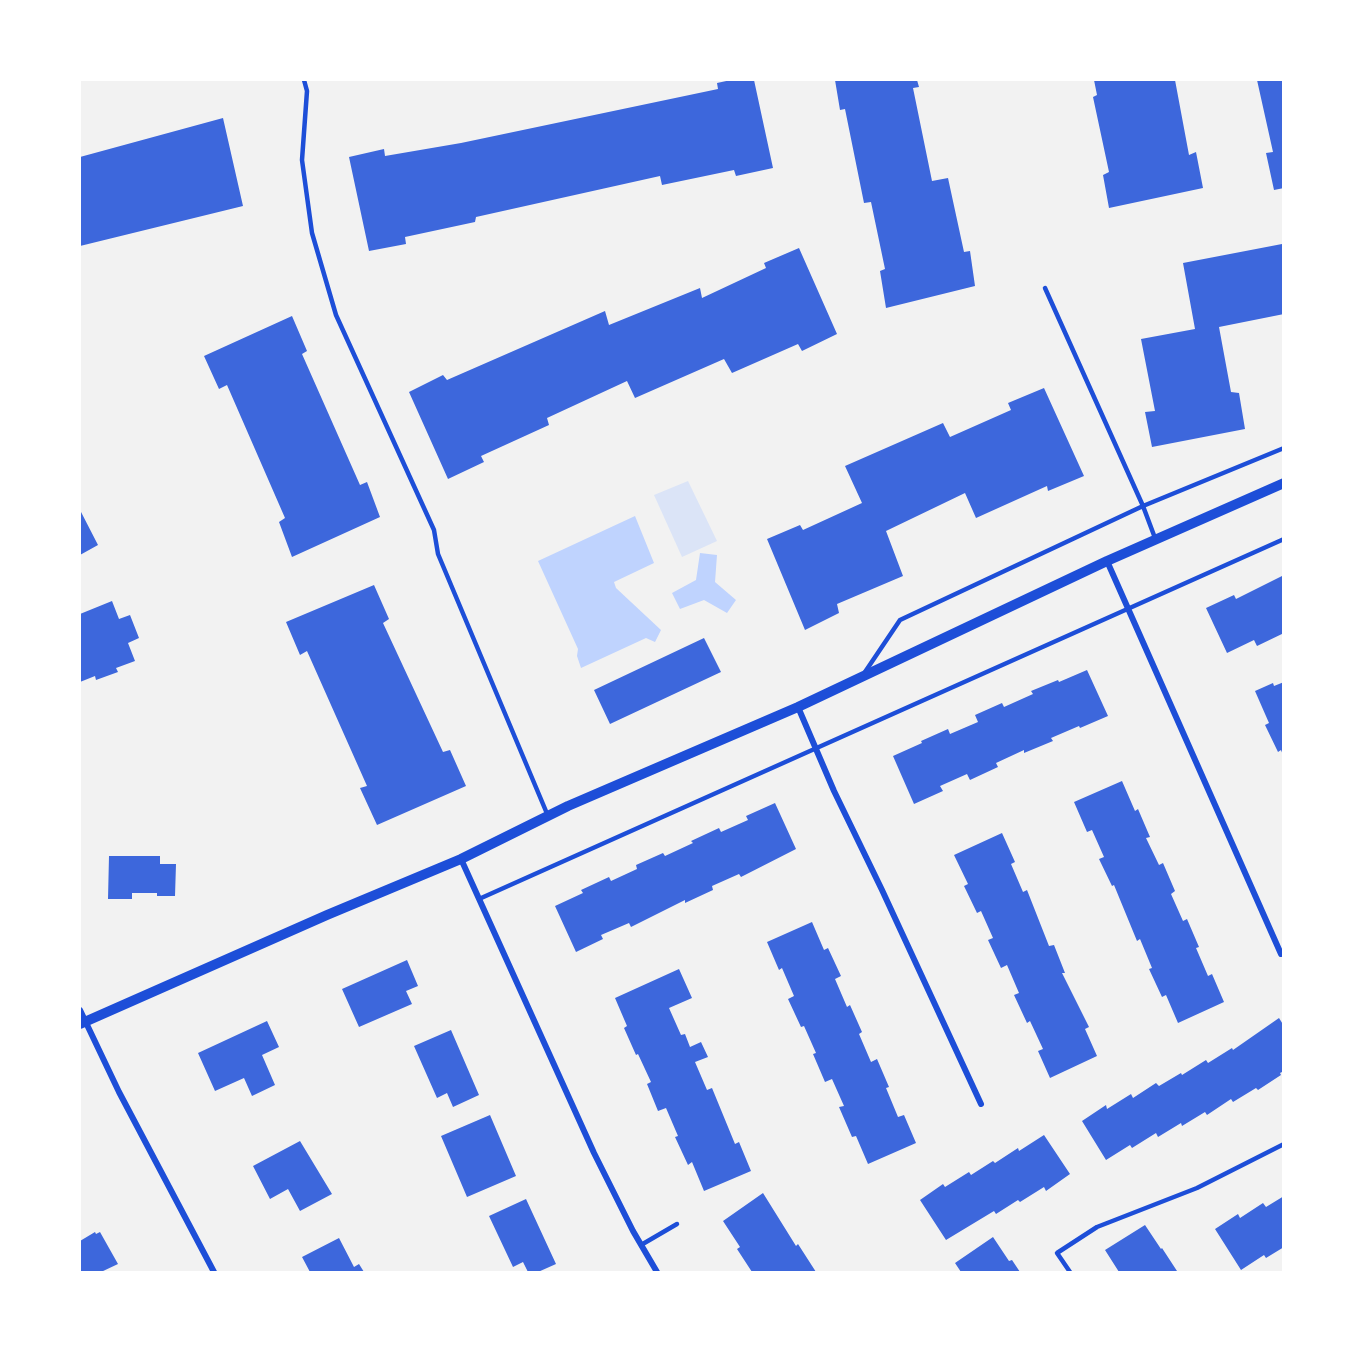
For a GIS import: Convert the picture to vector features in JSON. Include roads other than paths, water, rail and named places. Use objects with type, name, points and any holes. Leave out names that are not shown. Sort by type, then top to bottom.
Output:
[{"type":"street","points":[[82,1023],[327,915],[461,859],[548,816],[798,707],[1107,561],[1284,483]]},
{"type":"street","points":[[1107,561],[1281,954]]},
{"type":"street","points":[[798,707],[981,1104]]},
{"type":"street","points":[[461,859],[594,1153],[657,1272]]},
{"type":"street","points":[[80,1010],[82,1023],[214,1272]]},
{"type":"lane","points":[[304,80],[307,91],[302,160],[312,233],[336,315],[434,530],[438,554],[548,816]]},
{"type":"lane","points":[[1045,288],[1143,506],[1156,540]]},
{"type":"lane","points":[[861,677],[900,620],[1143,506],[1284,448]]},
{"type":"lane","points":[[479,899],[1284,539]]},
{"type":"lane","points":[[1070,1272],[1057,1253],[1098,1227],[1197,1188],[1284,1144]]},
{"type":"lane","points":[[641,1245],[677,1224]]},
{"type":"water","points":[[635,516],[654,563],[614,582],[616,588],[661,630],[655,642],[646,638],[581,668],[577,656],[578,649],[538,561]]},
{"type":"water","points":[[700,553],[717,555],[715,582],[736,600],[727,613],[704,600],[680,609],[672,593],[696,580]]}]
